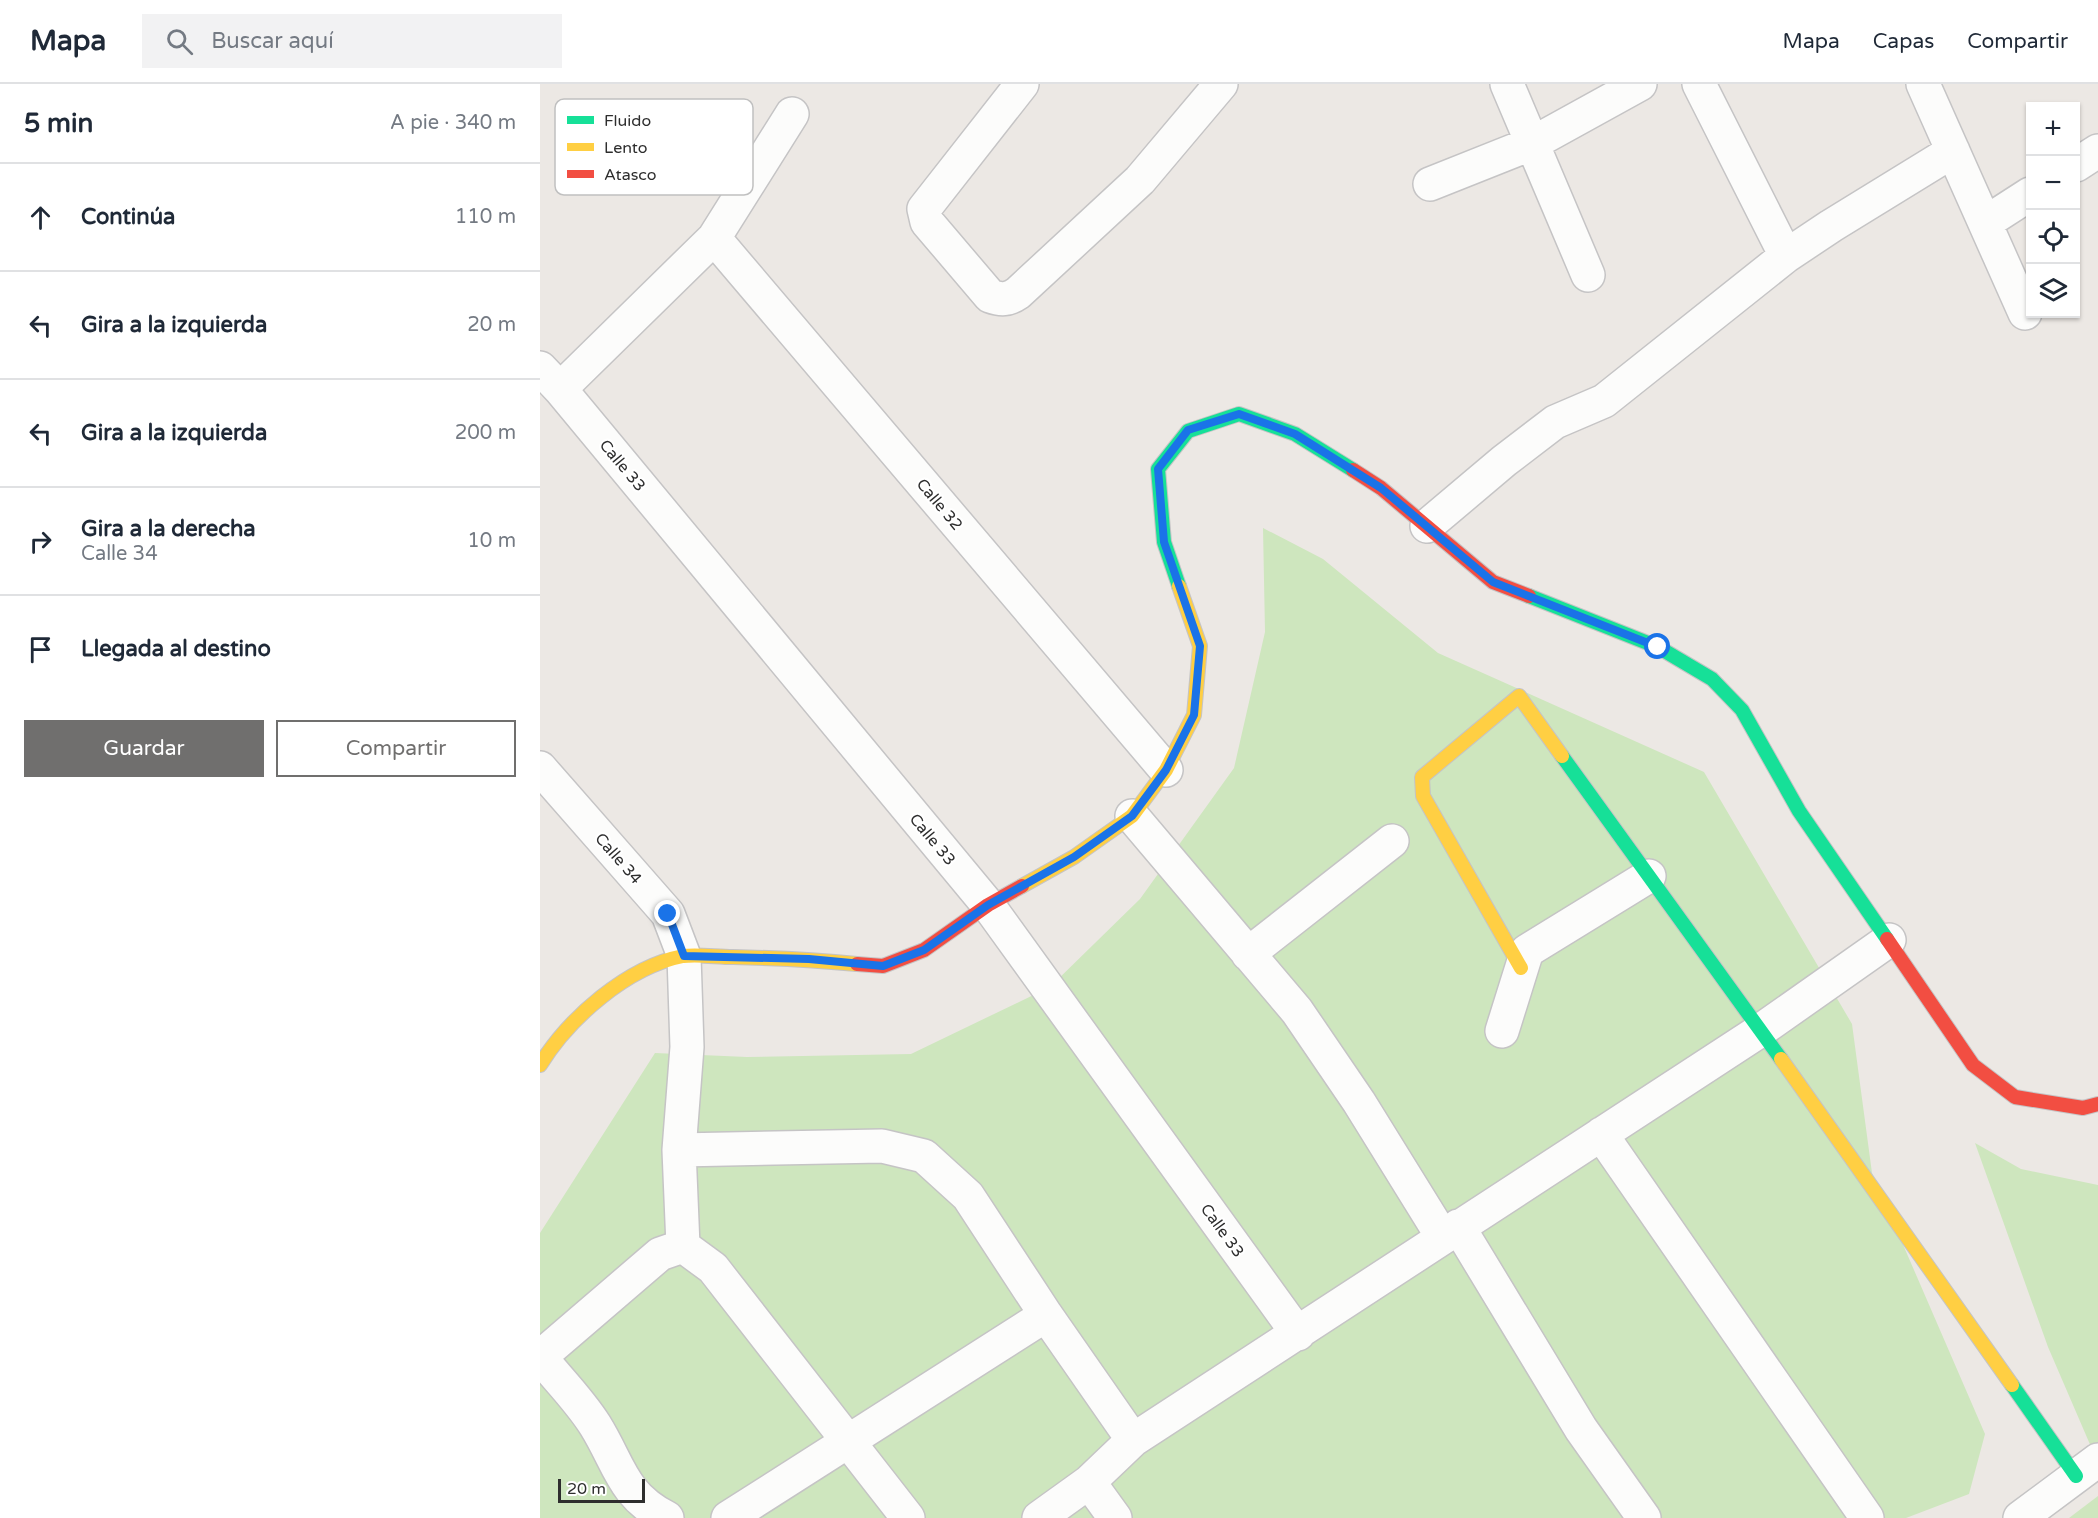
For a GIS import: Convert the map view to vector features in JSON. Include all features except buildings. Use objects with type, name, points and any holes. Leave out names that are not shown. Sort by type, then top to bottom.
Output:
[{"type":"street","points":[[1022,84],[924,209],[927,222],[983,288],[990,296],[1002,300],[1018,293],[1140,180],[1221,84]]},
{"type":"street","points":[[1508,84],[1588,275]]},
{"type":"street","points":[[1430,184],[1533,143],[1641,84]]},
{"type":"street","points":[[1699,84],[1786,256]]},
{"type":"street","points":[[1923,84],[2025,313]]},
{"type":"street","points":[[753,176],[792,114]]},
{"type":"street","points":[[1427,526],[1504,461],[1555,422],[1604,401],[1786,256],[1953,151]]},
{"type":"street","points":[[2080,162],[2098,151]]},
{"type":"street","points":[[550,378],[714,238],[741,195]]},
{"type":"street","points":[[1985,224],[2026,197]]},
{"type":"street","name":"Calle 32","points":[[714,238],[1166,770]]},
{"type":"street","name":"Calle 33","points":[[550,378],[988,905],[1298,1334]]},
{"type":"street","points":[[540,1065],[548,1052],[590,1006],[644,968],[684,956],[809,959],[883,966],[924,950],[988,905],[1074,857],[1132,816],[1166,770],[1194,715],[1200,646],[1164,542],[1158,469],[1188,430],[1239,414],[1295,434],[1381,488],[1493,582],[1658,647],[1712,680],[1742,710],[1799,811],[1973,1065],[2015,1097],[2083,1108],[2098,1104]]},
{"type":"street","points":[[1521,968],[1423,796],[1422,777],[1519,696],[1761,1030],[2087,1468],[2020,1518]]},
{"type":"street","name":"Calle 34","points":[[540,768],[668,914],[684,956],[687,1047],[679,1150],[683,1246]]},
{"type":"street","points":[[1132,816],[1297,1011],[1450,1231],[1581,1429],[1644,1518]]},
{"type":"street","points":[[1248,954],[1392,841]]},
{"type":"street","points":[[1502,1030],[1527,951],[1649,876]]},
{"type":"street","points":[[1039,1518],[1089,1482],[1133,1440],[1761,1030],[1889,940]]},
{"type":"street","points":[[1601,1134],[1867,1518]]},
{"type":"street","points":[[679,1150],[882,1146],[924,1156],[968,1196],[1046,1315],[1133,1440]]},
{"type":"street","points":[[667,1518],[652,1511],[628,1489],[595,1424],[540,1357],[660,1254],[683,1246],[713,1268],[908,1518]]},
{"type":"street","points":[[728,1518],[1046,1315]]},
{"type":"street","points":[[1089,1482],[1115,1518]]},
{"type":"green space","points":[[1263,528],[1323,559],[1438,653],[1704,772],[1852,1024],[1872,1173],[1985,1434],[1969,1494],[1906,1518],[540,1518],[540,1233],[655,1053],[747,1057],[911,1054],[1050,987],[1140,899],[1234,768],[1265,632]]},
{"type":"green space","points":[[1975,1143],[2021,1169],[2098,1185],[2098,1463],[2048,1347]]},
{"type":"green space","points":[[2098,1496],[2098,1518],[2069,1518]]},
{"type":"traffic: fast","points":[[1179,586],[1164,542],[1158,469],[1188,431],[1239,414],[1295,434],[1353,470]]},
{"type":"traffic: fast","points":[[1529,596],[1658,647],[1712,679],[1742,710],[1799,811],[1887,939]]},
{"type":"traffic: fast","points":[[1562,756],[1781,1059]]},
{"type":"traffic: fast","points":[[2012,1385],[2076,1476]]},
{"type":"traffic: slow","points":[[1022,886],[1074,857],[1132,816],[1166,770],[1194,715],[1200,646],[1179,586]]},
{"type":"traffic: slow","points":[[1521,968],[1423,796],[1422,777],[1519,696],[1562,756]]},
{"type":"traffic: slow","points":[[540,1065],[567,1030],[601,997],[641,971],[662,962],[695,955],[857,964]]},
{"type":"traffic: slow","points":[[1781,1059],[2012,1385]]},
{"type":"traffic: jam","points":[[1353,470],[1381,488],[1493,582],[1529,596]]},
{"type":"traffic: jam","points":[[857,964],[883,966],[924,950],[988,905],[1022,886]]},
{"type":"traffic: jam","points":[[1887,939],[1973,1065],[2015,1097],[2083,1108],[2098,1104]]},
{"type":"route","points":[[668,914],[684,956],[809,959],[883,966],[924,950],[988,905],[1074,857],[1132,816],[1166,770],[1194,715],[1200,646],[1164,542],[1158,469],[1188,430],[1239,414],[1295,434],[1381,488],[1493,582],[1658,647]]}]
